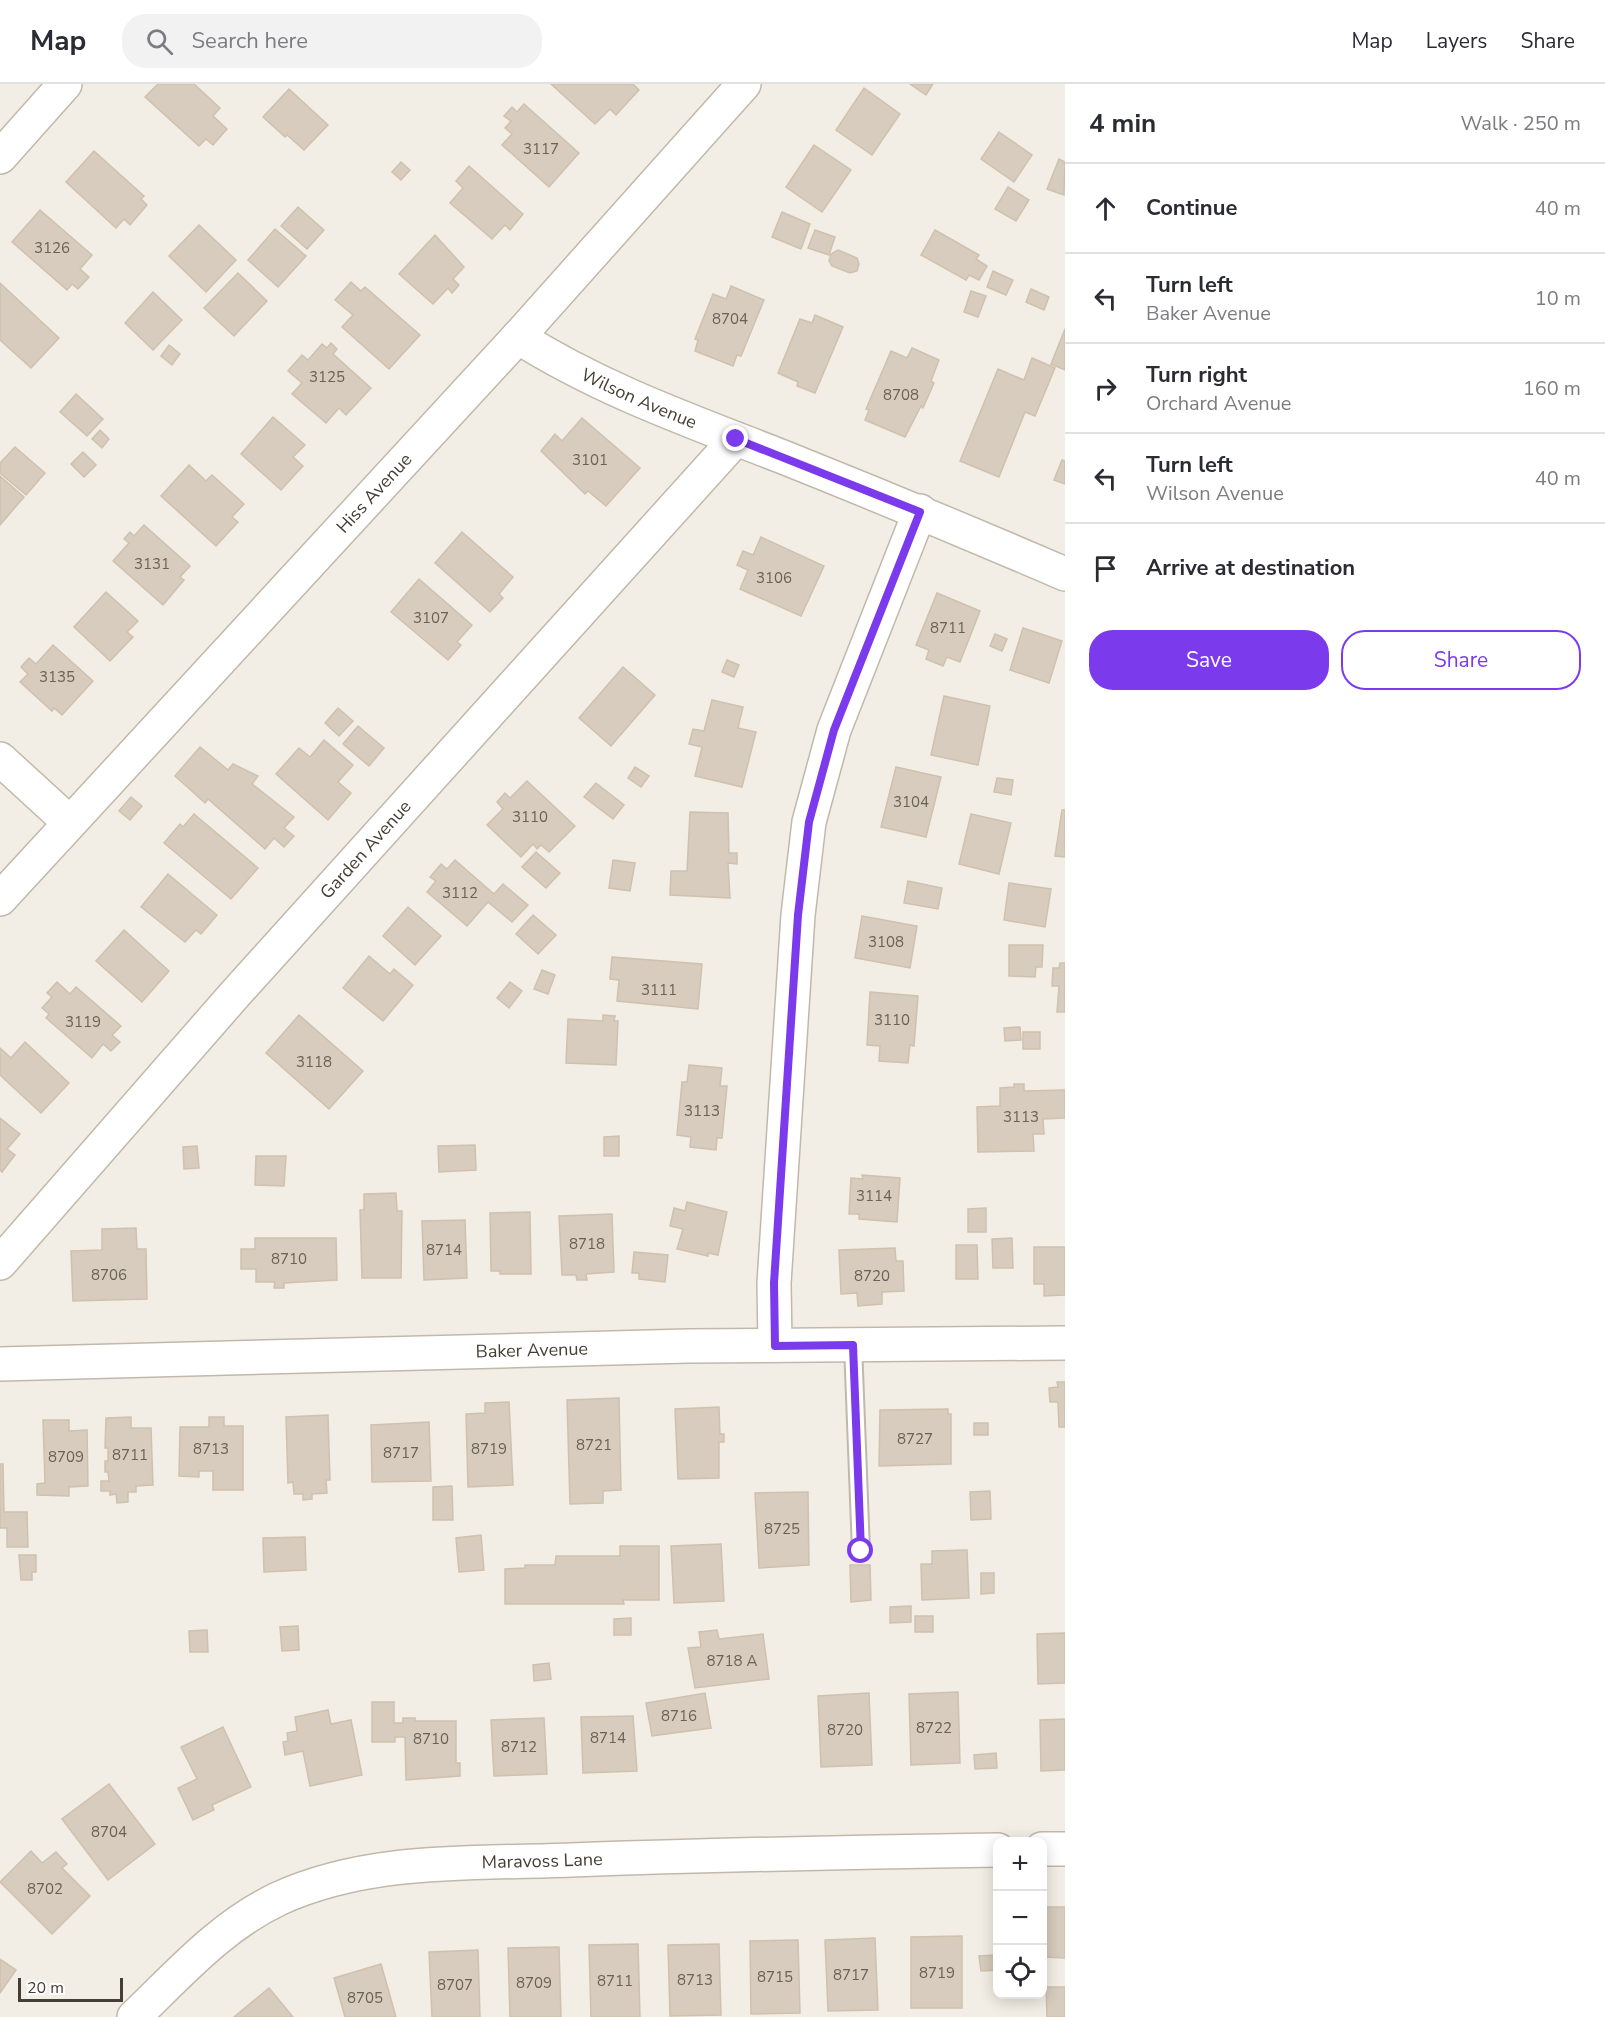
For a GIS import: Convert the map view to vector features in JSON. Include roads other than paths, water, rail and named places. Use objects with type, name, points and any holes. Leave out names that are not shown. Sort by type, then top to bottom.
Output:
[{"type":"street","points":[[0,158],[65,84]]},
{"type":"street","name":"Hiss Avenue","points":[[0,899],[518,337],[744,84]]},
{"type":"street","name":"Wilson Avenue","points":[[518,337],[562,364],[676,418],[736,439],[920,512],[1065,574]]},
{"type":"street","name":"Garden Avenue","points":[[0,1263],[236,993],[736,439]]},
{"type":"street","points":[[775,1346],[774,1283],[795,951],[809,822],[834,730],[920,512]]},
{"type":"street","points":[[0,759],[69,822]]},
{"type":"street","name":"Baker Avenue","points":[[0,1364],[775,1346],[1065,1343]]},
{"type":"street","points":[[1047,1849],[1065,1849]]},
{"type":"street","name":"Maravoss Lane","points":[[134,2017],[225,1929],[249,1915],[312,1886],[380,1869],[752,1853],[993,1850]]},
{"type":"lane","points":[[853,1345],[861,1551]]}]
